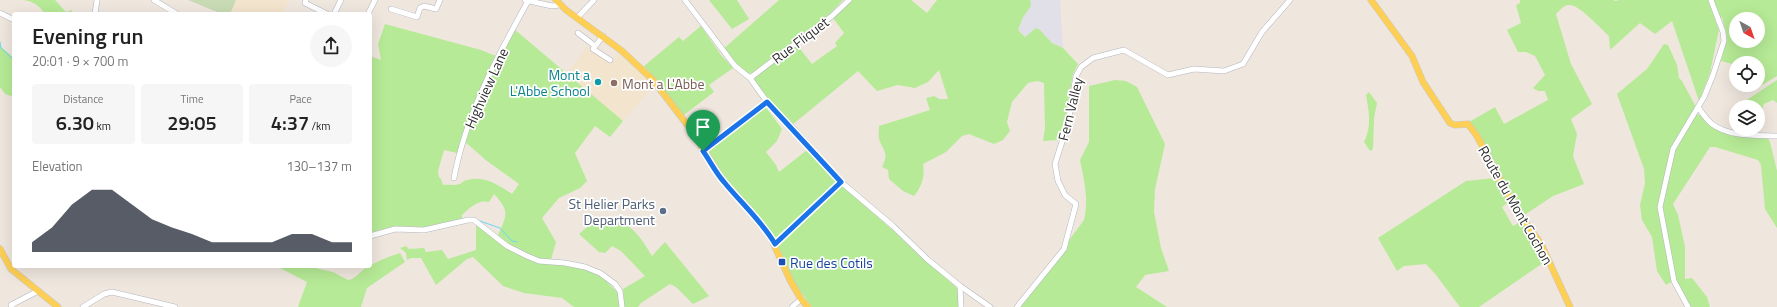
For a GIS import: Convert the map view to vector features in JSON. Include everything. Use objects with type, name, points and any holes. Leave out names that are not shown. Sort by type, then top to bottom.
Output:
[{"type":"main road","name":"Route du Mont Cochon","points":[[1371,0],[1412,56],[1423,82],[1450,123],[1455,126],[1468,124],[1477,136],[1510,200],[1541,244],[1570,307]]},
{"type":"main road","points":[[558,2],[635,61],[653,80],[692,131],[703,151],[724,182],[764,226],[775,244],[800,299],[808,307]]},
{"type":"main road","points":[[0,249],[11,269],[58,307]]},
{"type":"street","points":[[94,12],[97,0]]},
{"type":"street","points":[[154,0],[174,12]]},
{"type":"street","points":[[306,0],[305,3],[323,12]]},
{"type":"street","points":[[335,12],[341,0]]},
{"type":"street","points":[[369,12],[375,0]]},
{"type":"street","points":[[391,9],[417,17],[420,8],[424,6],[436,9],[440,0]]},
{"type":"street","points":[[526,0],[552,6],[558,2]]},
{"type":"street","name":"Highview Lane","points":[[454,178],[459,152],[477,100],[526,0]]},
{"type":"street","points":[[577,18],[594,0]]},
{"type":"street","points":[[685,0],[735,66],[750,78],[767,102],[841,182],[893,226],[927,259],[960,286],[990,307]]},
{"type":"street","name":"Rue Fliquet","points":[[750,78],[832,16],[849,0]]},
{"type":"street","name":"Fern Valley","points":[[1017,307],[1064,249],[1076,204],[1065,195],[1058,181],[1055,164],[1068,123],[1076,76],[1082,66],[1093,58],[1124,50],[1168,75],[1194,69],[1224,71],[1243,64],[1262,32],[1290,0]]},
{"type":"street","points":[[1688,307],[1674,281],[1660,207],[1674,149],[1698,107],[1713,75],[1724,41],[1723,32],[1711,0]]},
{"type":"street","points":[[0,13],[12,19]]},
{"type":"street","points":[[578,33],[596,46]]},
{"type":"street","points":[[603,36],[593,49],[610,60]]},
{"type":"street","points":[[703,151],[767,102]]},
{"type":"street","points":[[1698,107],[1711,124],[1721,130],[1734,133],[1777,136]]},
{"type":"street","points":[[775,244],[841,182]]},
{"type":"street","points":[[372,235],[395,229],[424,230],[474,220],[507,246],[527,256],[539,261],[565,263],[585,267],[600,273],[615,284],[620,291],[622,307]]},
{"type":"street","points":[[960,286],[961,307]]},
{"type":"street","points":[[12,307],[11,305],[17,301],[38,291]]},
{"type":"street","points":[[83,307],[104,294],[112,292],[175,307]]},
{"type":"street","points":[[792,307],[800,299]]},
{"type":"shaded area","points":[[236,0],[289,0],[284,12],[231,12]]},
{"type":"shaded area","points":[[1030,0],[1060,0],[1063,48],[1052,43],[1040,30],[1036,28],[1025,37],[1018,30],[1023,17],[1031,6]]},
{"type":"shaded area","name":"Mont a L'Abbe","points":[[587,46],[610,63],[619,52],[625,60],[641,72],[654,86],[623,121],[567,74]]},
{"type":"green space","points":[[23,0],[55,0],[66,12],[43,12],[41,8],[29,1]]},
{"type":"green space","points":[[188,0],[236,0],[231,12],[217,12]]},
{"type":"green space","points":[[709,0],[737,0],[749,19],[732,29]]},
{"type":"green space","points":[[779,0],[843,0],[823,20],[801,38],[754,72],[748,74],[722,50]]},
{"type":"green space","points":[[850,0],[911,0],[927,13],[937,0],[1030,0],[1031,6],[1023,17],[1018,30],[1025,37],[1036,28],[1040,30],[1052,43],[1063,48],[1078,64],[1073,74],[1066,114],[1059,140],[1043,141],[1045,128],[1044,83],[1037,81],[1028,83],[1012,102],[1007,122],[1010,131],[1003,140],[994,144],[969,134],[962,136],[946,152],[923,164],[924,173],[922,181],[914,196],[903,191],[889,179],[888,170],[882,167],[885,155],[879,139],[879,126],[930,110],[926,98],[934,96],[939,99],[948,99],[939,70],[928,82],[915,88],[898,85],[877,91],[858,71],[792,125],[770,102],[754,80],[757,74],[797,45],[812,64],[837,46],[835,43],[844,33],[833,18]]},
{"type":"green space","points":[[1520,0],[1777,0],[1777,76],[1765,83],[1765,56],[1729,56],[1729,63],[1721,61],[1727,37],[1722,17],[1715,20],[1719,29],[1710,73],[1699,101],[1672,21],[1655,34],[1640,23],[1610,50],[1609,36],[1578,8],[1569,5],[1565,6],[1556,14],[1571,64],[1592,104],[1571,119],[1577,134],[1573,156],[1584,184],[1553,196],[1523,216],[1469,122],[1495,107],[1504,124],[1548,100],[1545,91],[1538,91],[1533,88],[1545,75],[1535,56],[1526,52],[1518,52],[1507,30],[1521,23],[1516,5],[1520,3]]},
{"type":"green space","points":[[385,24],[481,50],[496,56],[476,101],[457,153],[444,150],[438,171],[443,185],[457,185],[471,179],[484,179],[512,194],[519,184],[487,161],[464,141],[478,102],[514,29],[623,121],[610,137],[595,126],[575,153],[587,181],[580,188],[559,198],[542,218],[556,242],[551,260],[529,255],[510,245],[498,235],[505,218],[505,209],[494,194],[489,202],[485,201],[471,207],[462,215],[462,219],[424,227],[395,226],[372,232],[372,57],[381,60],[378,44]]},
{"type":"green space","points":[[701,26],[721,55],[733,68],[709,85],[714,92],[684,115],[644,66],[679,37],[683,41]]},
{"type":"green space","points":[[1664,44],[1668,45],[1677,65],[1679,78],[1696,107],[1672,149],[1659,207],[1673,281],[1666,285],[1657,271],[1652,237],[1642,220],[1640,205],[1645,183],[1644,169],[1617,94],[1647,69]]},
{"type":"green space","points":[[0,46],[12,56],[12,96],[5,94],[0,87]]},
{"type":"green space","points":[[1115,80],[1126,81],[1137,87],[1165,144],[1155,189],[1154,212],[1161,248],[1169,271],[1145,275],[1136,287],[1167,307],[1020,307],[1084,220],[1086,197],[1080,160],[1089,142],[1089,86]]},
{"type":"green space","points":[[1777,80],[1777,103],[1773,100],[1765,104],[1765,100],[1747,100],[1759,92],[1765,92],[1765,88]]},
{"type":"green space","points":[[1369,92],[1377,103],[1374,118],[1373,149],[1370,151],[1364,142],[1369,125],[1366,95]]},
{"type":"green space","points":[[765,106],[782,129],[777,141],[766,152],[776,165],[779,172],[807,150],[841,184],[959,290],[960,307],[812,307],[795,284],[775,240],[764,223],[724,177],[707,152]]},
{"type":"green space","points":[[1698,114],[1721,132],[1729,134],[1729,136],[1768,138],[1777,171],[1777,228],[1765,209],[1761,165],[1758,160],[1715,147],[1710,147],[1673,204],[1678,215],[1685,247],[1685,279],[1692,278],[1707,297],[1710,307],[1691,307],[1676,280],[1662,207],[1675,150]]},
{"type":"green space","points":[[1495,178],[1509,202],[1502,207],[1513,226],[1522,221],[1538,242],[1546,261],[1479,307],[1460,307],[1426,264],[1404,266],[1397,271],[1378,238],[1466,181]]},
{"type":"green space","points":[[593,222],[601,224],[620,222],[626,225],[637,234],[646,245],[652,256],[665,242],[709,296],[693,304],[676,287],[670,284],[641,303],[638,307],[624,307],[623,289],[645,276],[621,251],[612,246],[605,253],[599,252],[579,234]]},
{"type":"green space","points":[[476,225],[508,249],[535,262],[567,265],[587,270],[601,276],[618,293],[620,307],[574,307],[562,298],[524,293],[503,286],[473,257],[467,259],[436,285],[421,258],[411,258],[407,260],[406,253],[400,248],[406,246],[409,249],[424,248],[426,252],[442,250],[448,259],[476,250]]},
{"type":"green space","points":[[400,253],[405,262],[367,288],[361,307],[298,307],[307,282],[280,268],[317,268],[333,272],[348,280],[367,268],[372,268],[372,264],[374,263]]},
{"type":"waterway","points":[[0,42],[1,48],[12,58]]},
{"type":"waterway","points":[[477,220],[500,228],[512,241],[517,242]]},
{"type":"place","name":"Mont a L'Abbe School","points":[[598,82]]},
{"type":"place","name":"Mont a L'Abbe","points":[[614,83]]},
{"type":"place","name":"St Helier Parks Department","points":[[663,211]]},
{"type":"place","name":"Rue des Cotils","points":[[782,262]]},
{"type":"route","points":[[767,102],[793,128],[841,182],[775,244],[764,226],[724,182],[703,151],[767,102]]}]
